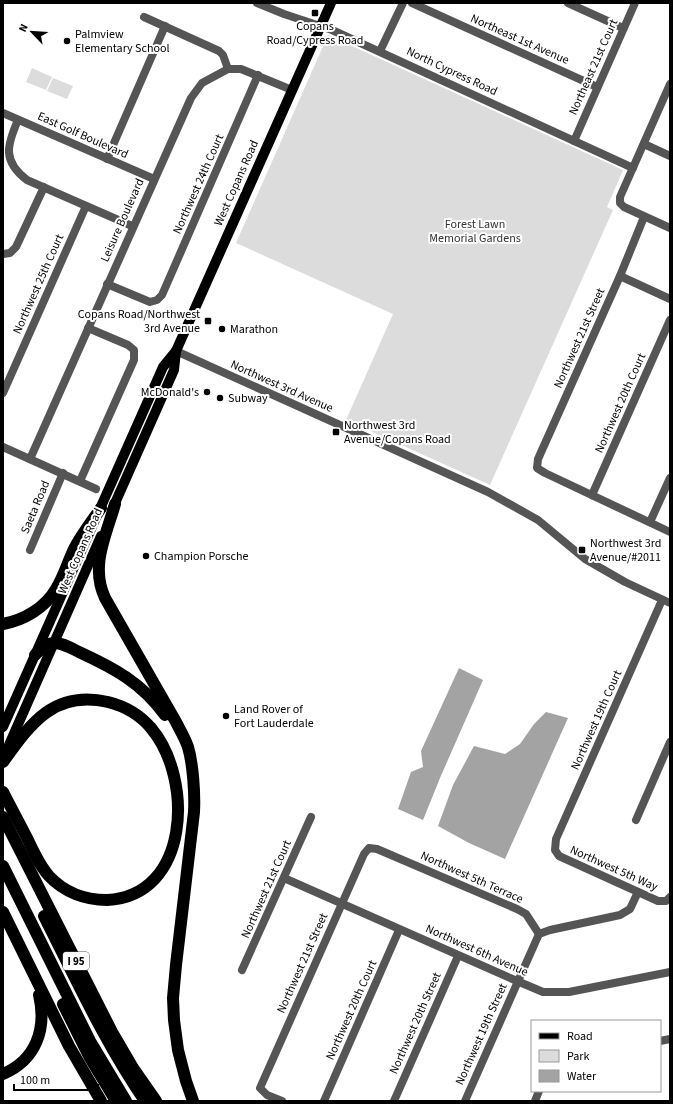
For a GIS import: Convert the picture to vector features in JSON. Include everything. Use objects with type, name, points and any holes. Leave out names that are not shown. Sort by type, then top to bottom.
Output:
[{"type":"highway","points":[[115,504],[99,560],[98,576],[101,588],[105,598],[184,738],[190,755],[194,822],[176,965],[174,1020],[178,1050],[193,1101]]},
{"type":"highway","points":[[3,624],[21,619],[33,612],[51,596],[60,582],[76,546],[101,508]]},
{"type":"highway","points":[[35,655],[45,646],[54,643],[62,644],[109,666],[127,677],[143,690],[158,706],[176,731],[184,751],[192,780]]},
{"type":"highway","points":[[3,760],[30,725],[52,709],[70,702],[91,700],[104,701],[122,707],[140,717],[150,727],[162,745],[169,761],[176,785],[177,825],[169,858],[162,869],[149,883],[128,896],[115,899],[97,899],[74,894],[64,888],[45,871],[3,792]]},
{"type":"highway","name":"I 95","points":[[3,817],[112,1032],[133,1068],[156,1101]]},
{"type":"highway","points":[[3,835],[106,1038],[126,1073],[145,1101]]},
{"type":"highway","points":[[3,866],[90,1041],[126,1101]]},
{"type":"highway","name":"I 95","points":[[3,883],[26,926],[80,1040],[100,1077],[116,1101]]},
{"type":"highway","points":[[3,912],[69,1046],[101,1101]]},
{"type":"highway","points":[[3,1074],[13,1069],[26,1058],[36,1043],[40,1031],[42,1010],[32,971]]},
{"type":"main road","name":"West Copans Road","points":[[3,727],[164,366],[176,351],[331,3]]},
{"type":"main road","name":"West Copans Road","points":[[3,760],[174,370],[176,351]]},
{"type":"street","name":"North Cypress Road","points":[[257,3],[284,14],[321,26],[380,51],[633,168]]},
{"type":"street","points":[[380,51],[403,3]]},
{"type":"street","name":"Northeast 1st Avenue","points":[[412,3],[597,86]]},
{"type":"street","points":[[568,3],[623,28]]},
{"type":"street","name":"Northeast 21st Court","points":[[574,141],[635,3]]},
{"type":"street","points":[[144,17],[219,51],[223,55],[228,69],[241,69],[292,90]]},
{"type":"street","points":[[107,158],[165,26]]},
{"type":"street","name":"Leisure Boulevard","points":[[30,459],[190,98],[202,83],[228,69]]},
{"type":"street","name":"Northwest 24th Court","points":[[107,284],[150,302],[157,300],[162,295],[258,75]]},
{"type":"street","points":[[670,85],[620,197],[620,203],[624,208],[670,228]]},
{"type":"street","name":"East Golf Boulevard","points":[[3,113],[154,179]]},
{"type":"street","points":[[18,120],[10,139],[8,149],[10,160],[18,172],[27,180],[132,226]]},
{"type":"street","points":[[644,144],[670,156]]},
{"type":"street","points":[[3,254],[10,253],[16,247],[44,187]]},
{"type":"street","name":"Northwest 25th Court","points":[[3,393],[86,206]]},
{"type":"street","name":"Northwest 21st Street","points":[[592,495],[538,468],[538,459],[620,276],[644,217]]},
{"type":"street","points":[[620,276],[670,299]]},
{"type":"street","name":"Northwest 20th Court","points":[[592,495],[670,320]]},
{"type":"street","points":[[80,481],[134,360],[134,350],[128,345],[88,328]]},
{"type":"street","name":"Northwest 3rd Avenue","points":[[176,351],[488,492],[538,520],[585,559],[625,582],[666,602]]},
{"type":"street","points":[[3,447],[96,488]]},
{"type":"street","name":"Saeta Road","points":[[30,550],[63,474]]},
{"type":"street","points":[[650,522],[670,478]]},
{"type":"street","points":[[592,495],[670,532]]},
{"type":"street","name":"Northwest 19th Court","points":[[555,850],[556,840],[666,602]]},
{"type":"street","points":[[636,820],[670,742]]},
{"type":"street","name":"Northwest 21st Court","points":[[242,970],[311,817]]},
{"type":"street","name":"Northwest 21st Street","points":[[282,1101],[267,1095],[260,1088],[341,904],[364,854],[369,848]]},
{"type":"street","name":"Northwest 5th Terrace","points":[[369,848],[377,849],[517,909],[526,914],[539,934]]},
{"type":"street","name":"Northwest 5th Way","points":[[555,850],[559,856],[658,901],[668,899]]},
{"type":"street","name":"Northwest 6th Avenue","points":[[284,878],[458,956],[543,992],[569,992],[670,972]]},
{"type":"street","points":[[539,934],[550,930],[620,915],[630,909],[638,892]]},
{"type":"street","name":"Northwest 20th Court","points":[[324,1101],[399,930]]},
{"type":"street","name":"Northwest 19th Street","points":[[464,1101],[539,934]]},
{"type":"street","name":"Northwest 20th Street","points":[[394,1101],[458,956]]},
{"type":"green space","name":"Forest Lawn Memorial Gardens","points":[[328,35],[623,170],[607,207],[613,210],[490,485],[346,420],[393,314],[236,243]]},
{"type":"green space","points":[[32,68],[52,77],[46,90],[26,82]]},
{"type":"green space","points":[[53,78],[73,86],[67,99],[47,91]]},
{"type":"water","points":[[459,668],[483,680],[423,820],[398,809],[411,772],[423,767],[421,751]]},
{"type":"water","points":[[546,712],[568,718],[505,859],[469,843],[438,826],[453,785],[474,746],[505,754],[520,744],[534,724]]},
{"type":"place","name":"Copans Road/Cypress Road","points":[[315,13]]},
{"type":"place","name":"Palmview Elementary School","points":[[67,41]]},
{"type":"place","name":"Copans Road/Northwest 3rd Avenue","points":[[208,321]]},
{"type":"place","name":"Marathon","points":[[222,329]]},
{"type":"place","name":"McDonald's","points":[[207,392]]},
{"type":"place","name":"Subway","points":[[220,398]]},
{"type":"place","name":"Northwest 3rd Avenue/Copans Road","points":[[336,432]]},
{"type":"place","name":"Northwest 3rd Avenue/#2011","points":[[582,550]]},
{"type":"place","name":"Champion Porsche","points":[[146,556]]},
{"type":"place","name":"Land Rover of Fort Lauderdale","points":[[226,716]]}]
